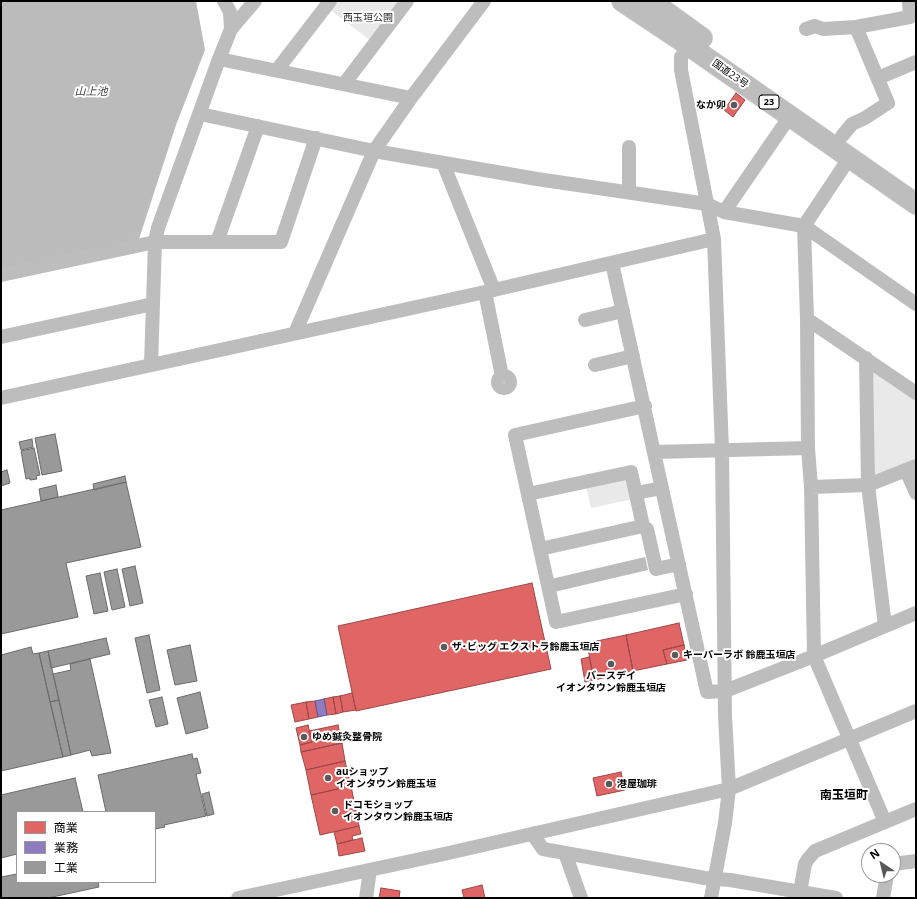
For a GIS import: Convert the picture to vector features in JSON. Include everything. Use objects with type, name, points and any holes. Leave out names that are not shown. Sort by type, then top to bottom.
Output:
[{"type":"highway","name":"国道23号","points":[[622,1],[692,40],[842,136],[916,188]]},
{"type":"highway","name":"国道23号","points":[[651,1],[692,40],[790,116],[916,204]]},
{"type":"street","points":[[224,1],[230,12],[231,29]]},
{"type":"street","points":[[151,365],[155,242],[158,228],[231,29],[255,1]]},
{"type":"street","points":[[277,70],[330,1]]},
{"type":"street","points":[[344,84],[407,1]]},
{"type":"street","points":[[806,28],[815,26],[823,29],[856,27],[910,17],[909,1]]},
{"type":"street","points":[[295,333],[374,151],[479,3]]},
{"type":"street","points":[[842,136],[852,124],[865,118],[888,103],[856,27]]},
{"type":"street","points":[[692,40],[681,57],[681,70],[714,240],[722,450],[724,690],[729,789],[725,822],[711,898]]},
{"type":"street","points":[[219,59],[412,98]]},
{"type":"street","points":[[878,78],[916,62]]},
{"type":"street","points":[[200,114],[374,151],[707,204],[724,212],[804,226],[916,304]]},
{"type":"street","points":[[724,212],[790,116]]},
{"type":"street","points":[[217,242],[258,126]]},
{"type":"street","points":[[1,276],[155,242],[281,242],[316,138]]},
{"type":"street","points":[[629,147],[629,192]]},
{"type":"street","points":[[850,157],[804,226],[814,656],[885,822]]},
{"type":"street","points":[[444,163],[490,291],[502,376]]},
{"type":"street","points":[[1,398],[490,291],[714,240]]},
{"type":"street","points":[[612,263],[708,692],[724,690],[814,656],[916,613]]},
{"type":"street","points":[[1,337],[153,304]]},
{"type":"street","points":[[585,320],[623,311]]},
{"type":"street","points":[[807,319],[916,393]]},
{"type":"street","points":[[595,365],[633,356]]},
{"type":"street","points":[[866,358],[868,485],[886,626]]},
{"type":"street","points":[[645,406],[515,435],[556,622],[686,594]]},
{"type":"street","points":[[654,452],[808,448]]},
{"type":"street","points":[[811,487],[868,485],[911,468],[916,493]]},
{"type":"street","points":[[528,494],[631,472],[643,526],[647,529],[656,569],[680,564]]},
{"type":"street","points":[[636,493],[662,488]]},
{"type":"street","points":[[540,549],[643,526]]},
{"type":"street","points":[[238,898],[370,870],[729,789],[916,711]]},
{"type":"street","points":[[799,895],[805,864],[808,858],[815,851],[916,809]]},
{"type":"street","points":[[535,833],[536,839],[543,849],[714,879],[730,880],[799,895],[836,898]]},
{"type":"street","points":[[565,853],[581,898]]},
{"type":"street","points":[[901,863],[916,861]]},
{"type":"street","points":[[366,898],[370,870]]},
{"type":"street","points":[[883,898],[885,883]]},
{"type":"green space","name":"西玉垣公園","points":[[335,1],[402,1],[371,41],[329,9]]},
{"type":"green space","points":[[873,367],[916,396],[916,461],[874,477]]},
{"type":"green space","points":[[620,477],[629,482],[633,499],[591,508],[586,486]]},
{"type":"water","name":"山上池","points":[[1,1],[196,1],[205,50],[176,125],[139,239],[1,270]]},
{"type":"water","points":[[645,557],[648,570],[554,592],[551,579]]},
{"type":"building: 商業","name":"なか卯","points":[[736,93],[745,100],[733,117],[724,110]]},
{"type":"building: 商業","name":"ザ･ビッグ エクストラ鈴鹿玉垣店","points":[[532,583],[551,669],[356,711],[338,626]]},
{"type":"building: 商業","points":[[679,623],[684,645],[663,650],[667,664],[633,671],[626,635]]},
{"type":"building: 商業","name":"バースデイ イオンタウン鈴鹿玉垣店","points":[[626,635],[633,671],[594,680],[587,643]]},
{"type":"building: 商業","name":"キーパーラボ 鈴鹿玉垣店","points":[[684,645],[687,660],[667,664],[663,650]]},
{"type":"building: 商業","points":[[589,657],[594,680],[585,682],[581,659]]},
{"type":"building: 商業","points":[[352,693],[356,710],[343,712],[340,696]]},
{"type":"building: 商業","points":[[340,696],[343,712],[336,714],[333,697]]},
{"type":"building: 商業","points":[[333,697],[336,714],[327,715],[324,699]]},
{"type":"building: 商業","points":[[315,701],[318,717],[309,719],[306,702]]},
{"type":"building: 商業","points":[[306,702],[309,719],[295,722],[291,705]]},
{"type":"building: 商業","name":"ゆめ鍼灸整骨院","points":[[308,725],[312,742],[300,745],[296,728]]},
{"type":"building: 商業","points":[[338,725],[342,743],[301,752],[300,745],[312,742],[309,731]]},
{"type":"building: 商業","points":[[342,743],[345,761],[306,770],[301,752]]},
{"type":"building: 商業","name":"auショップ イオンタウン鈴鹿玉垣","points":[[345,761],[351,786],[311,795],[306,770]]},
{"type":"building: 商業","name":"港屋珈琲","points":[[621,772],[625,790],[597,796],[593,778]]},
{"type":"building: 商業","name":"ドコモショップ イオンタウン鈴鹿玉垣店","points":[[351,786],[359,826],[320,835],[311,795]]},
{"type":"building: 商業","points":[[359,826],[361,834],[352,836],[353,840],[337,844],[334,832]]},
{"type":"building: 商業","points":[[362,838],[365,851],[339,856],[337,844]]},
{"type":"building: 商業","points":[[482,885],[485,898],[464,898],[462,890]]},
{"type":"building: 商業","points":[[381,888],[400,891],[399,898],[379,898]]},
{"type":"building: 業務","points":[[324,699],[327,715],[318,717],[315,701]]},
{"type":"building: 工業","points":[[55,434],[62,471],[42,475],[35,438]]},
{"type":"building: 工業","points":[[32,439],[33,447],[21,450],[19,442]]},
{"type":"building: 工業","points":[[34,448],[40,475],[36,476],[37,479],[30,480],[30,478],[26,479],[21,451]]},
{"type":"building: 工業","points":[[7,470],[10,483],[1,486],[1,472]]},
{"type":"building: 工業","points":[[125,476],[126,482],[94,490],[93,484]]},
{"type":"building: 工業","points":[[126,482],[141,547],[66,563],[78,617],[1,634],[1,510]]},
{"type":"building: 工業","points":[[56,485],[58,497],[41,501],[39,489]]},
{"type":"building: 工業","points":[[135,566],[143,603],[130,606],[122,569]]},
{"type":"building: 工業","points":[[117,569],[125,607],[112,610],[104,572]]},
{"type":"building: 工業","points":[[100,573],[108,611],[94,614],[86,576]]},
{"type":"building: 工業","points":[[149,635],[160,690],[147,693],[135,638]]},
{"type":"building: 工業","points":[[106,638],[110,654],[51,668],[48,651]]},
{"type":"building: 工業","points":[[190,645],[197,681],[175,685],[167,650]]},
{"type":"building: 工業","points":[[31,647],[33,654],[39,653],[63,757],[1,771],[1,655]]},
{"type":"building: 工業","points":[[48,651],[59,700],[50,702],[39,653]]},
{"type":"building: 工業","points":[[90,659],[111,753],[92,756],[90,750],[71,755],[53,674],[71,670],[70,664]]},
{"type":"building: 工業","points":[[200,692],[208,728],[186,734],[177,698]]},
{"type":"building: 工業","points":[[162,697],[168,724],[156,727],[149,700]]},
{"type":"building: 工業","points":[[59,700],[71,755],[63,757],[50,702]]},
{"type":"building: 工業","points":[[192,754],[193,759],[197,758],[201,773],[196,774],[206,816],[164,825],[165,827],[156,829],[156,811],[106,811],[98,775]]},
{"type":"building: 工業","points":[[75,778],[83,811],[16,811],[16,854],[1,858],[1,795]]},
{"type":"building: 工業","points":[[209,792],[214,814],[207,816],[202,794]]},
{"type":"building: 工業","points":[[16,874],[16,883],[98,883],[99,887],[48,898],[1,898],[1,877]]},
{"type":"place","name":"なか卯","points":[[734,105]]},
{"type":"place","name":"ザ･ビッグ エクストラ鈴鹿玉垣店","points":[[444,647]]},
{"type":"place","name":"キーパーラボ 鈴鹿玉垣店","points":[[675,655]]},
{"type":"place","name":"バースデイ イオンタウン鈴鹿玉垣店","points":[[611,664]]},
{"type":"place","name":"ゆめ鍼灸整骨院","points":[[304,737]]},
{"type":"place","name":"auショップ イオンタウン鈴鹿玉垣","points":[[328,778]]},
{"type":"place","name":"港屋珈琲","points":[[609,784]]},
{"type":"place","name":"ドコモショップ イオンタウン鈴鹿玉垣店","points":[[335,811]]},
{"type":"district","name":"南玉垣町","points":[[844,796]]}]
